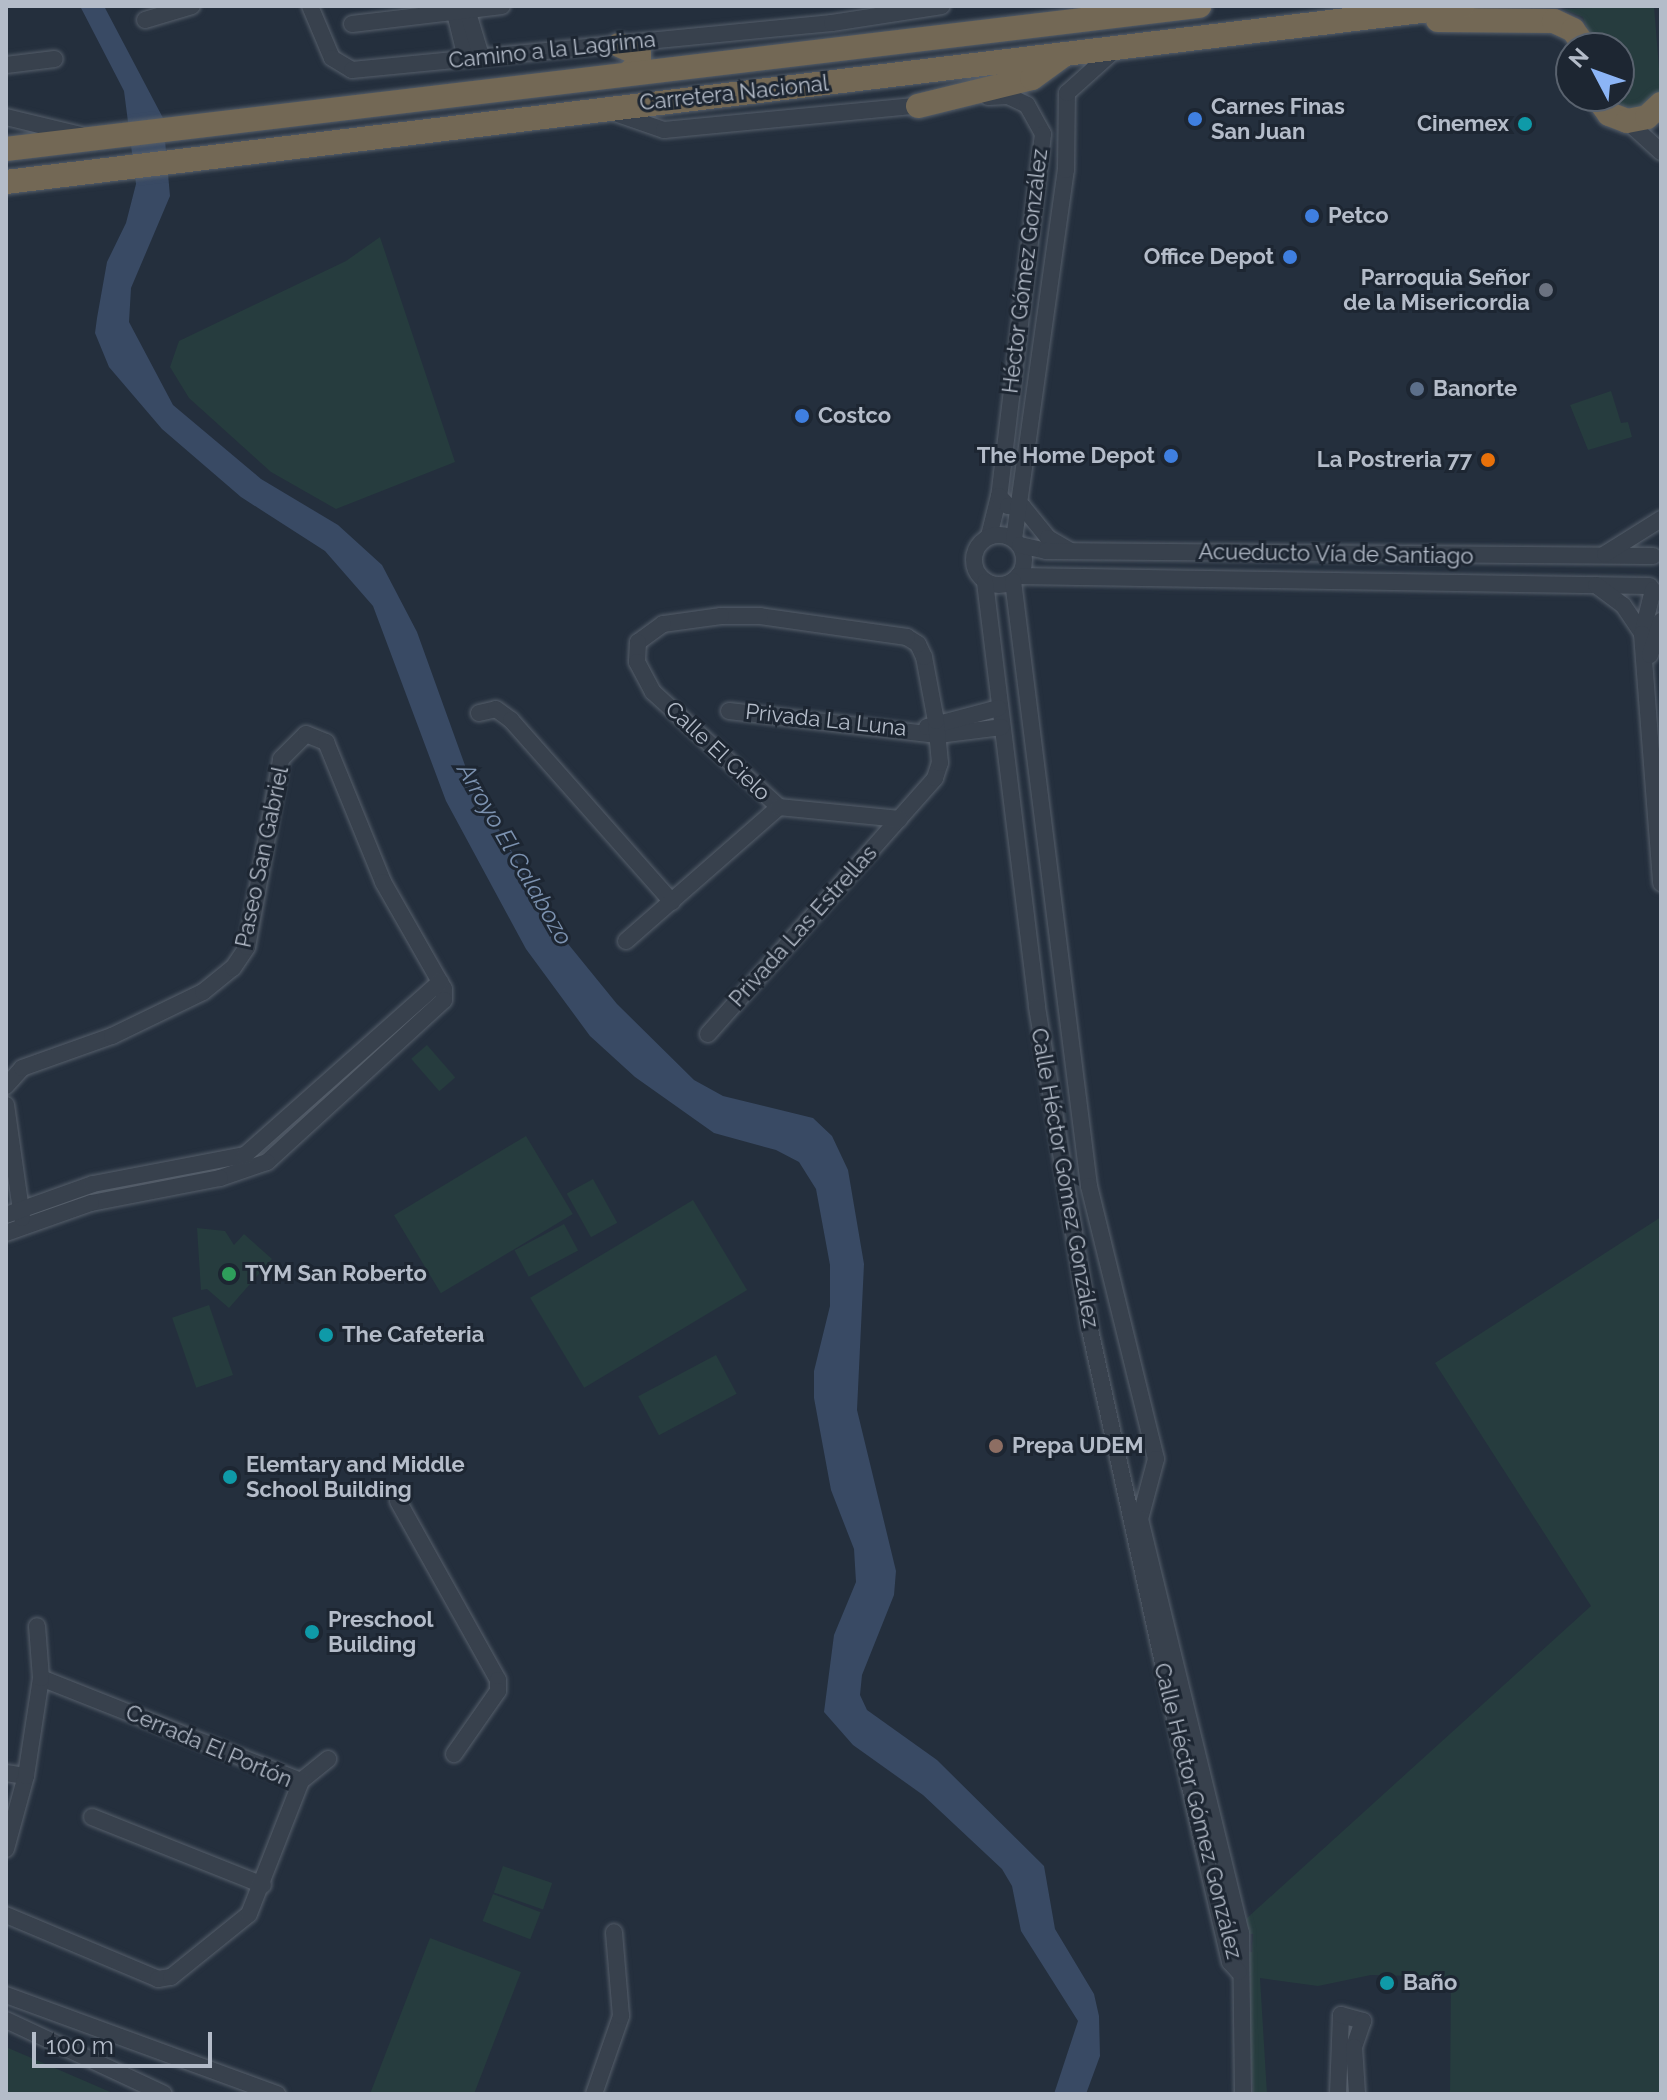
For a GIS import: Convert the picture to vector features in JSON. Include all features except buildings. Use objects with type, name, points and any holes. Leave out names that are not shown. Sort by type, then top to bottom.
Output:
[{"type":"highway","name":"Carretera Nacional","points":[[6,149],[631,71],[1199,6]]},
{"type":"highway","name":"Carretera Nacional","points":[[6,182],[1462,6]]},
{"type":"highway","points":[[1380,14],[1554,21],[1574,32]]},
{"type":"highway","points":[[619,45],[639,54],[639,64],[631,71]]},
{"type":"highway","points":[[918,106],[1032,78],[1062,56]]},
{"type":"highway","points":[[1608,112],[1627,121],[1647,117],[1661,104]]},
{"type":"street","points":[[145,20],[192,6]]},
{"type":"street","name":"Camino a la Lagrima","points":[[310,6],[326,49],[345,69],[832,23],[942,6]]},
{"type":"street","points":[[352,24],[372,13],[502,6]]},
{"type":"street","points":[[462,9],[474,57]]},
{"type":"street","name":"Héctor Gómez González","points":[[1017,542],[1066,170],[1066,101],[1073,82],[1115,50]]},
{"type":"street","points":[[6,65],[55,59]]},
{"type":"street","name":"Héctor Gómez González","points":[[604,109],[664,130],[1008,96],[1034,113],[1043,134],[999,496],[989,536]]},
{"type":"street","points":[[6,117],[104,137]]},
{"type":"street","points":[[1627,121],[1661,152]]},
{"type":"street","points":[[999,496],[1008,506],[1023,507],[1048,538],[1071,551]]},
{"type":"street","points":[[1596,557],[1617,550],[1661,519]]},
{"type":"street","points":[[989,536],[1017,542],[1024,561],[1016,578],[985,582],[976,571],[973,555],[989,536]]},
{"type":"street","name":"Acueducto Vía de Santiago","points":[[1017,542],[1071,551],[1596,557],[1659,551]]},
{"type":"street","points":[[1642,634],[1655,590],[1659,551]]},
{"type":"street","name":"Acueducto Vía de Santiago","points":[[1016,578],[1596,585],[1655,590]]},
{"type":"street","name":"Calle Héctor Gómez González","points":[[1016,578],[1049,897],[1089,1186],[1157,1467],[1135,1520]]},
{"type":"street","name":"Calle Héctor Gómez González","points":[[985,582],[999,708],[1066,1202],[1089,1325],[1216,1862],[1230,1962],[1239,1972],[1243,2094]]},
{"type":"street","points":[[1596,585],[1633,616],[1642,634],[1648,672],[1661,883]]},
{"type":"street","name":"Calle El Cielo","points":[[721,616],[760,616],[907,637],[918,644],[924,657],[939,771],[899,819],[779,807],[653,692],[635,651],[654,627],[721,616]]},
{"type":"street","points":[[1648,672],[1651,643],[1661,621]]},
{"type":"street","points":[[963,723],[999,708]]},
{"type":"street","points":[[479,713],[496,709],[511,720],[672,902]]},
{"type":"street","name":"Privada La Luna","points":[[729,711],[932,729],[963,723]]},
{"type":"street","points":[[963,723],[1002,727]]},
{"type":"street","name":"Paseo San Gabriel","points":[[6,1081],[22,1068],[138,1024],[203,992],[233,968],[247,947],[276,772],[288,747],[306,734],[326,742],[383,882],[440,982],[347,1078],[263,1155],[221,1161],[136,1186],[61,1193],[15,1208],[6,1233]]},
{"type":"street","points":[[626,941],[779,807]]},
{"type":"street","name":"Privada Las Estrellas","points":[[708,1034],[899,819]]},
{"type":"street","points":[[1026,902],[1049,897]]},
{"type":"street","points":[[6,1105],[15,1208]]},
{"type":"street","points":[[1125,1474],[1148,1468],[1151,1447]]},
{"type":"street","points":[[398,1501],[498,1680],[498,1691],[454,1754]]},
{"type":"street","points":[[6,1849],[14,1794],[26,1776],[41,1678],[37,1626]]},
{"type":"street","name":"Cerrada El Portón","points":[[6,1915],[165,1979],[240,1926],[263,1885],[301,1781],[41,1678]]},
{"type":"street","points":[[301,1781],[328,1759]]},
{"type":"street","points":[[6,1773],[26,1776]]},
{"type":"street","points":[[92,1817],[263,1885]]},
{"type":"street","points":[[594,2094],[621,2016],[614,1932]]},
{"type":"street","points":[[6,1995],[277,2094]]},
{"type":"street","points":[[1338,2094],[1341,2015],[1363,2021],[1354,2047],[1357,2094]]},
{"type":"street","points":[[6,2020],[164,2094]]},
{"type":"green space","points":[[1654,6],[1661,93],[1654,104],[1635,109],[1635,32],[1588,32],[1583,17],[1563,9]]},
{"type":"green space","points":[[380,237],[455,462],[336,509],[271,472],[189,398],[170,367],[179,341],[346,261]]},
{"type":"green space","points":[[1611,391],[1621,423],[1628,422],[1632,437],[1588,450],[1570,405]]},
{"type":"green space","points":[[427,1045],[455,1077],[439,1091],[411,1059]]},
{"type":"green space","points":[[526,1136],[573,1214],[441,1293],[394,1215]]},
{"type":"green space","points":[[593,1179],[617,1223],[591,1237],[567,1194]]},
{"type":"green space","points":[[693,1200],[747,1290],[584,1388],[530,1298]]},
{"type":"green space","points":[[1661,1217],[1661,2094],[1450,2094],[1451,1977],[1371,1975],[1318,1986],[1260,1978],[1267,2094],[1253,2094],[1245,1952],[1252,1952],[1253,1934],[1245,1934],[1247,1918],[1591,1606],[1435,1363]]},
{"type":"green space","points":[[564,1224],[578,1250],[529,1277],[515,1250]]},
{"type":"green space","name":"TYM San Roberto","points":[[197,1228],[225,1231],[234,1245],[244,1234],[272,1259],[229,1308],[207,1289],[201,1290]]},
{"type":"green space","points":[[209,1305],[233,1375],[196,1388],[172,1318]]},
{"type":"green space","points":[[716,1355],[737,1394],[659,1435],[638,1396]]},
{"type":"green space","points":[[503,1866],[552,1883],[543,1909],[494,1892]]},
{"type":"green space","points":[[493,1894],[541,1912],[530,1939],[483,1921]]},
{"type":"green space","points":[[430,1938],[521,1972],[474,2094],[370,2094]]},
{"type":"green space","points":[[6,2047],[115,2094],[6,2094]]},
{"type":"water","points":[[80,6],[104,6],[163,118],[170,196],[131,288],[129,322],[173,405],[261,479],[338,525],[382,565],[417,632],[471,782],[560,934],[617,1004],[694,1080],[723,1096],[813,1118],[832,1136],[848,1170],[864,1264],[857,1410],[896,1571],[894,1595],[862,1675],[860,1695],[867,1710],[937,1760],[1044,1866],[1055,1929],[1094,1994],[1099,2016],[1100,2056],[1086,2094],[1054,2094],[1078,2021],[1021,1931],[1012,1886],[1002,1869],[923,1795],[853,1745],[824,1712],[834,1635],[856,1582],[854,1549],[831,1490],[814,1398],[814,1371],[830,1306],[830,1265],[816,1189],[799,1162],[776,1150],[714,1133],[635,1077],[590,1036],[526,949],[446,801],[373,606],[325,551],[241,497],[162,429],[109,367],[95,333],[97,318],[107,262],[126,223],[136,184],[124,91]]},
{"type":"place","name":"Carnes Finas San Juan","points":[[1195,119]]},
{"type":"place","name":"Cinemex","points":[[1525,124]]},
{"type":"place","name":"Petco","points":[[1312,216]]},
{"type":"place","name":"Office Depot","points":[[1290,257]]},
{"type":"place","name":"Parroquia Señor de la Misericordia","points":[[1546,290]]},
{"type":"place","name":"Banorte","points":[[1417,389]]},
{"type":"place","name":"Costco","points":[[802,416]]},
{"type":"place","name":"The Home Depot","points":[[1171,456]]},
{"type":"place","name":"La Postreria 77","points":[[1488,460]]},
{"type":"place","name":"TYM San Roberto","points":[[229,1274]]},
{"type":"place","name":"The Cafeteria","points":[[326,1335]]},
{"type":"place","name":"Prepa UDEM","points":[[996,1446]]},
{"type":"place","name":"Elemtary and Middle School Building","points":[[230,1477]]},
{"type":"place","name":"Preschool Building","points":[[312,1632]]},
{"type":"place","name":"Baño","points":[[1387,1983]]},
{"type":"water label","name":"Arroyo El Calabozo","points":[[515,854]]}]
